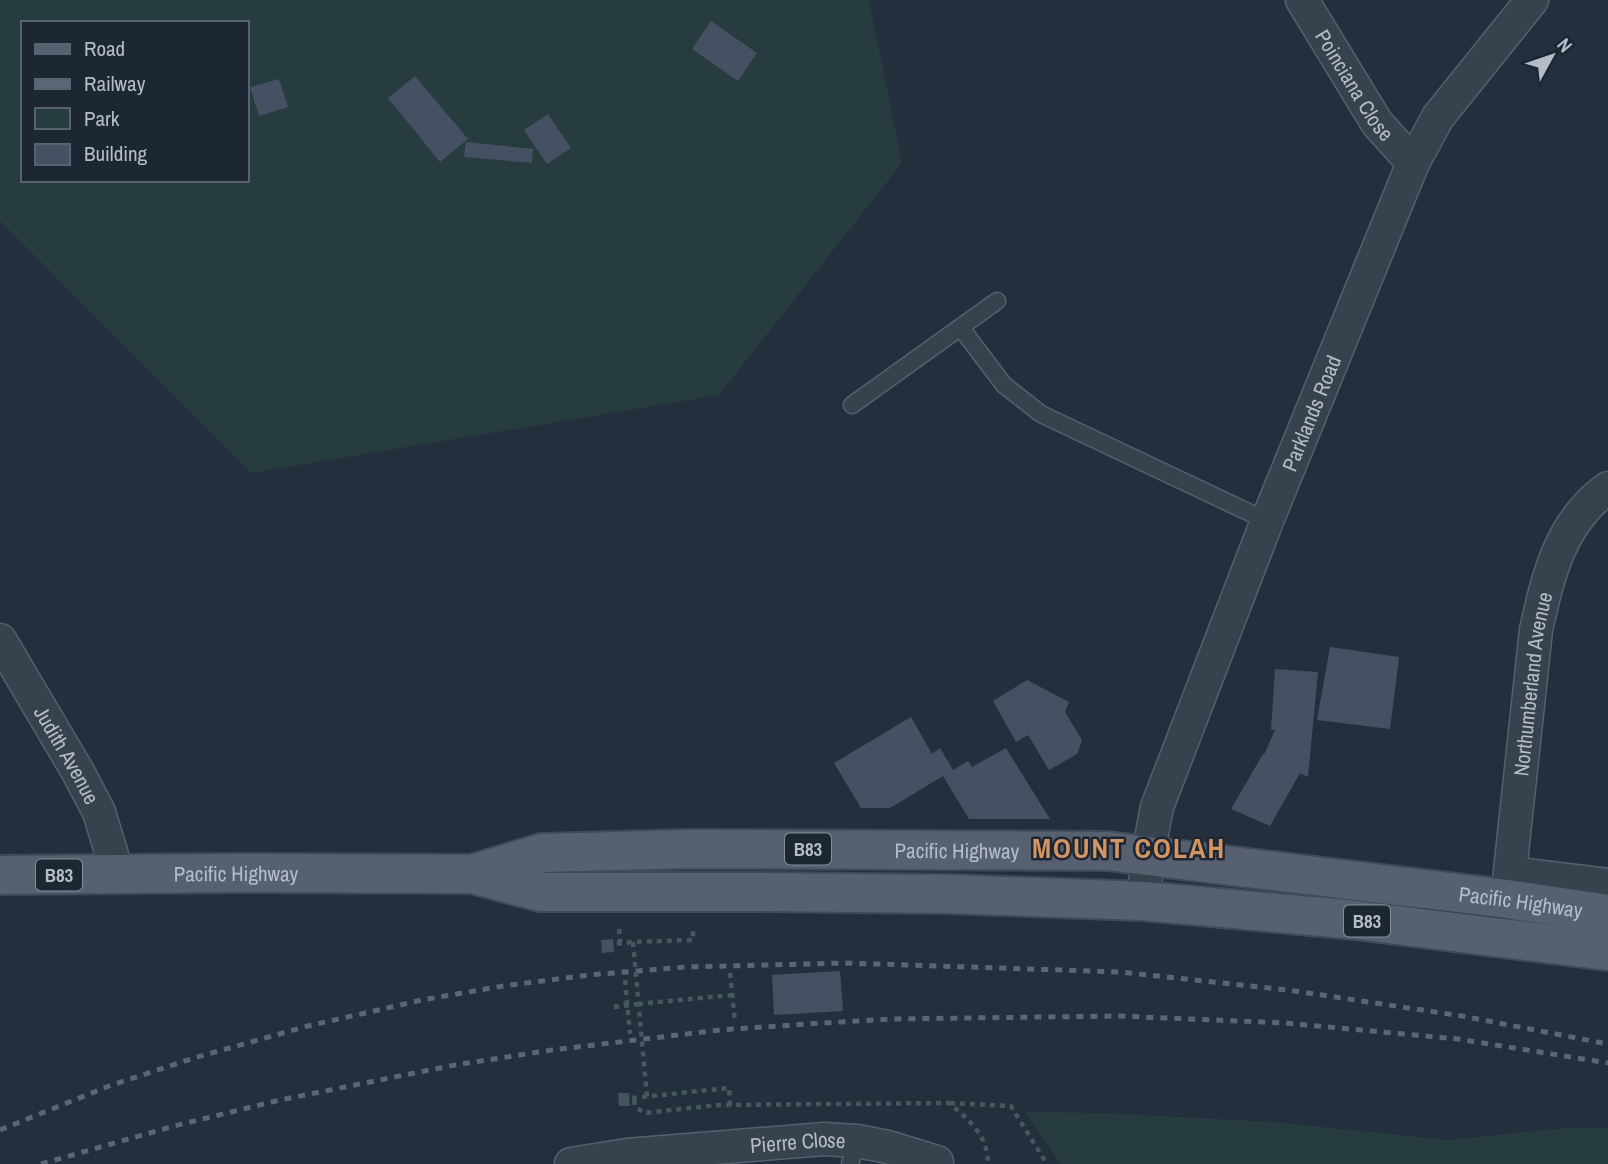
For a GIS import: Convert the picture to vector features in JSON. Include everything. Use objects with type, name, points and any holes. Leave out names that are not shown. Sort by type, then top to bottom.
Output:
[{"type":"main road","name":"Pacific Highway","points":[[472,874],[542,853],[691,849],[1107,850],[1197,862],[1509,886],[1608,914]]},
{"type":"main road","name":"Pacific Highway","points":[[0,876],[472,874],[540,892],[951,894],[1143,901],[1356,920],[1599,950]]},
{"type":"street","name":"Poinciana Close","points":[[1302,0],[1377,123],[1413,163]]},
{"type":"street","name":"Parklands Road","points":[[1143,901],[1157,807],[1267,522],[1413,163],[1438,117],[1532,0]]},
{"type":"street","name":"Northumberland Avenue","points":[[1509,886],[1535,630],[1557,552],[1574,523],[1608,488]]},
{"type":"street","name":"Judith Avenue","points":[[0,640],[99,812],[118,875]]},
{"type":"street","points":[[1509,886],[1608,885]]},
{"type":"street","points":[[1414,927],[1451,914],[1494,912],[1509,886]]},
{"type":"street","points":[[1509,886],[1521,917],[1560,929],[1599,950]]},
{"type":"street","name":"Pierre Close","points":[[571,1164],[824,1139],[854,1152],[888,1147],[937,1162]]},
{"type":"lane","points":[[852,405],[997,301]]},
{"type":"lane","points":[[961,328],[1004,385],[1041,414],[1267,522]]},
{"type":"path","points":[[619,927],[620,942],[607,946],[633,942],[693,940],[694,926]]},
{"type":"path","points":[[633,942],[647,1097]]},
{"type":"path","points":[[730,973],[735,1022]]},
{"type":"path","points":[[625,979],[630,1034]]},
{"type":"path","points":[[627,1004],[614,1007],[732,995]]},
{"type":"path","points":[[624,1099],[729,1088],[730,1106]]},
{"type":"path","points":[[949,1103],[1011,1106],[1047,1164]]},
{"type":"green space","points":[[0,0],[869,0],[902,163],[719,395],[251,473],[0,221]]},
{"type":"green space","points":[[1025,1112],[1102,1113],[1273,1122],[1448,1140],[1564,1128],[1608,1128],[1608,1164],[1061,1164]]},
{"type":"building","points":[[711,21],[757,53],[738,81],[692,49]]},
{"type":"building","points":[[415,76],[468,139],[440,162],[388,98]]},
{"type":"building","points":[[279,79],[288,107],[259,116],[250,87]]},
{"type":"building","points":[[548,114],[571,148],[547,164],[524,130]]},
{"type":"building","points":[[466,142],[533,149],[532,163],[464,157]]},
{"type":"building","points":[[1330,647],[1399,657],[1390,729],[1317,720]]},
{"type":"building","points":[[1275,669],[1318,672],[1308,777],[1300,773],[1270,826],[1231,809],[1264,755],[1275,730],[1271,730]]},
{"type":"building","points":[[1027,680],[1069,702],[1065,712],[1082,740],[1077,754],[1049,770],[1028,735],[1016,742],[993,701]]},
{"type":"building","points":[[911,717],[932,754],[940,748],[953,770],[968,761],[972,767],[1006,748],[1050,819],[969,819],[943,776],[890,808],[861,808],[834,763]]},
{"type":"building","points":[[613,939],[614,952],[602,953],[601,940]]},
{"type":"building","points":[[840,971],[843,1011],[774,1015],[772,975]]},
{"type":"building","points":[[618,1093],[629,1093],[630,1106],[619,1106]]},
{"type":"railway","points":[[0,1130],[109,1086],[194,1058],[308,1026],[422,1000],[503,986],[686,967],[846,963],[1121,972],[1288,990],[1462,1016],[1608,1044]]},
{"type":"railway","points":[[41,1164],[174,1126],[280,1100],[455,1065],[552,1050],[720,1030],[807,1024],[891,1019],[1119,1016],[1285,1023],[1458,1039],[1608,1063]]},
{"type":"district","name":"MOUNT COLAH","points":[[1129,848]]}]
